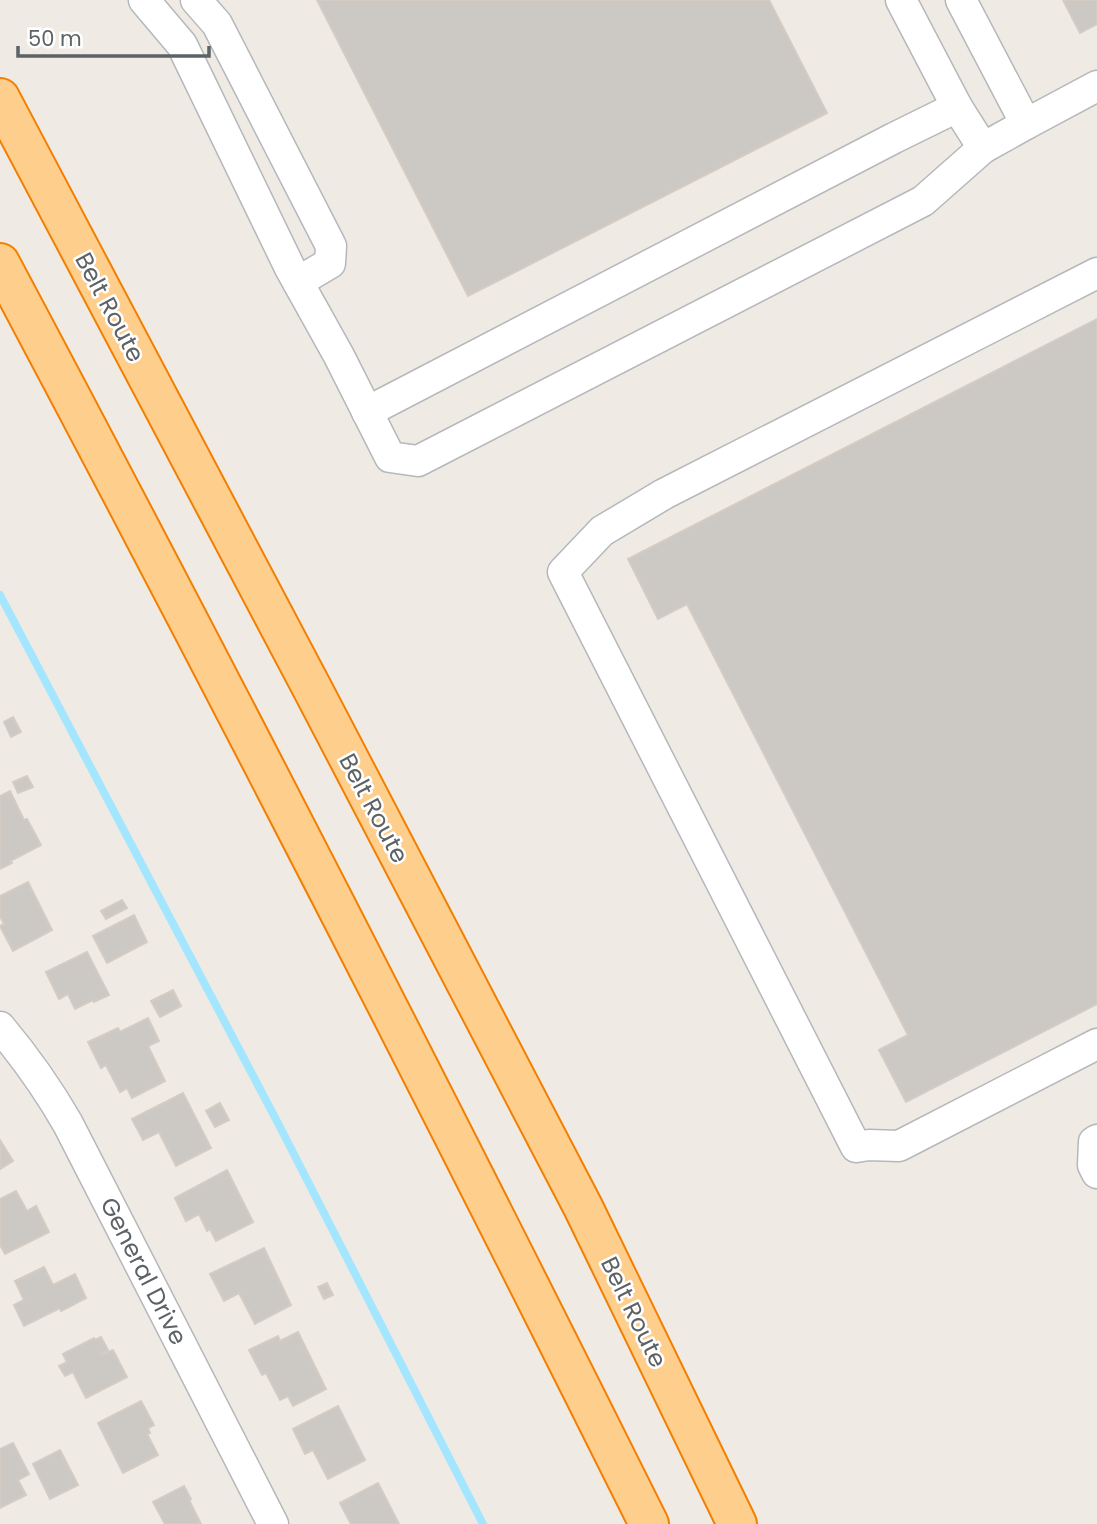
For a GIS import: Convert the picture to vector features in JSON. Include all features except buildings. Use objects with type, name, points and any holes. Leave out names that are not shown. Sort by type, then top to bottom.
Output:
[{"type":"highway","name":"Belt Route","points":[[0,98],[583,1207],[737,1524]]},
{"type":"highway","points":[[0,263],[228,695],[649,1524]]},
{"type":"street","points":[[144,0],[182,45],[298,282],[390,457],[418,461],[923,201],[984,148],[1097,86]]},
{"type":"street","points":[[196,0],[217,24],[331,246],[330,263],[298,282]]},
{"type":"street","points":[[901,0],[957,107],[984,148]]},
{"type":"street","points":[[961,0],[1026,124]]},
{"type":"street","points":[[367,412],[957,107]]},
{"type":"street","points":[[1097,273],[664,494],[602,531],[563,572],[856,1147],[899,1146],[1097,1044]]},
{"type":"street","name":"General Drive","points":[[0,1027],[35,1072],[68,1124],[273,1524]]},
{"type":"street","points":[[1097,1140],[1094,1142],[1093,1164],[1097,1173]]},
{"type":"waterway","points":[[0,595],[280,1127],[483,1524]]}]
